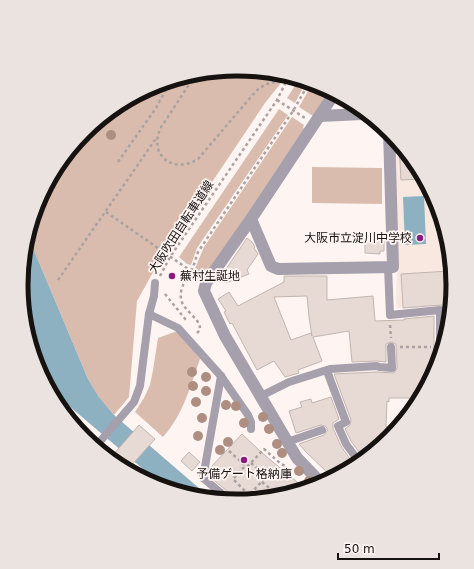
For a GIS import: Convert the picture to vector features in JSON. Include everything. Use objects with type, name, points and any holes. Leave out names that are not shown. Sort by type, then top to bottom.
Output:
[{"type":"street","points":[[316,478],[296,458],[225,336],[204,291],[206,283],[251,219],[331,98]]},
{"type":"street","points":[[317,120],[358,115]]},
{"type":"street","points":[[251,219],[271,266],[278,269],[393,267],[389,142]]},
{"type":"lane","points":[[388,267],[390,314],[440,310],[440,334]]},
{"type":"lane","points":[[100,443],[134,402],[140,386],[149,314],[156,284]]},
{"type":"lane","points":[[149,314],[178,328],[220,376],[248,414],[251,422],[251,429]]},
{"type":"lane","points":[[261,396],[289,382],[330,369],[368,366],[392,368],[391,347]]},
{"type":"lane","points":[[327,371],[346,422],[338,426],[346,444],[355,456]]},
{"type":"lane","points":[[220,376],[203,478],[221,493]]},
{"type":"lane","points":[[287,442],[322,430]]},
{"type":"path","points":[[58,280],[157,136],[191,81]]},
{"type":"path","name":"大阪吹田自転車道線","points":[[157,136],[156,142],[158,152],[166,160],[178,165],[191,163],[198,158],[256,91],[266,84],[281,81]]},
{"type":"path","name":"大阪吹田自転車道線","points":[[188,322],[156,284],[170,257],[277,100],[286,82]]},
{"type":"path","points":[[118,162],[156,108],[167,88]]},
{"type":"path","points":[[193,328],[198,333],[200,330],[200,325],[183,304],[181,298],[182,288],[189,278],[198,252],[293,111],[306,88]]},
{"type":"path","points":[[277,100],[293,111],[317,120]]},
{"type":"path","points":[[106,212],[191,271]]},
{"type":"path","points":[[390,314],[391,347],[421,346],[436,348]]},
{"type":"path","points":[[247,493],[233,480],[243,468],[252,463],[264,449],[280,464],[286,466]]},
{"type":"path","points":[[229,451],[247,467]]},
{"type":"path","points":[[251,493],[267,476],[252,463]]},
{"type":"path","points":[[262,482],[272,490]]},
{"type":"shaded area","points":[[251,76],[283,81],[265,103],[161,258],[137,301],[129,397],[114,415],[99,397],[88,379],[32,245],[39,217],[63,168],[71,157],[99,127],[121,111],[157,91],[210,77]]},
{"type":"shaded area","points":[[296,84],[303,87],[295,103],[287,98]]},
{"type":"shaded area","points":[[309,89],[326,96],[313,116],[299,107]]},
{"type":"shaded area","points":[[279,109],[288,115],[197,248],[191,265],[187,264],[179,257]]},
{"type":"shaded area","points":[[292,117],[304,125],[303,128],[305,129],[201,283],[193,276],[191,278],[204,247]]},
{"type":"shaded area","name":"大阪市立淀川中学校","points":[[394,147],[411,168],[435,217],[442,244],[446,271],[445,308],[443,308],[443,303],[399,308],[396,306],[397,273]]},
{"type":"shaded area","points":[[312,167],[382,168],[382,204],[312,203]]},
{"type":"shaded area","points":[[177,331],[200,359],[181,410],[163,437],[135,412],[150,385],[158,338]]},
{"type":"water","points":[[424,196],[426,244],[405,245],[403,197]]},
{"type":"water","points":[[32,245],[88,379],[99,397],[114,415],[201,490],[157,478],[149,474],[63,401],[56,389],[39,352],[32,325],[28,298],[28,271]]},
{"type":"building","points":[[399,153],[418,179],[401,180]]},
{"type":"building","points":[[365,235],[384,235],[384,251],[380,251],[380,254],[365,253]]},
{"type":"building","points":[[247,238],[252,242],[258,254],[247,270],[249,274],[226,283],[220,278]]},
{"type":"building","points":[[446,271],[444,309],[442,305],[403,308],[401,274]]},
{"type":"building","points":[[284,276],[327,276],[327,300],[373,296],[375,321],[404,320],[434,316],[435,353],[413,398],[389,398],[389,402],[387,401],[386,426],[388,429],[375,442],[360,453],[345,429],[350,425],[351,420],[334,374],[376,372],[394,373],[397,368],[396,344],[391,342],[386,344],[386,362],[352,362],[349,331],[313,337],[322,361],[298,370],[299,373],[285,377],[274,361],[257,370],[232,323],[230,324],[224,312],[226,311],[218,299],[229,292],[238,306],[284,282]],"holes":[[[307,296],[312,336],[311,333],[291,340],[274,297]]]},
{"type":"building","points":[[331,397],[339,419],[333,423],[333,428],[341,446],[350,460],[328,473],[299,444],[324,435],[327,428],[321,425],[296,433],[289,411],[302,407],[300,402],[311,399],[312,403]]},
{"type":"building","points":[[139,425],[155,439],[132,465],[114,453]]},
{"type":"building","name":"予備ゲート格納庫","points":[[242,434],[299,484],[264,492],[230,494],[210,477],[211,467]]},
{"type":"building","points":[[189,452],[200,462],[192,471],[181,461]]},
{"type":"place","name":"大阪市立淀川中学校","points":[[420,238]]},
{"type":"place","name":"蕪村生誕地","points":[[172,276]]},
{"type":"place","name":"予備ゲート格納庫","points":[[244,460]]}]
